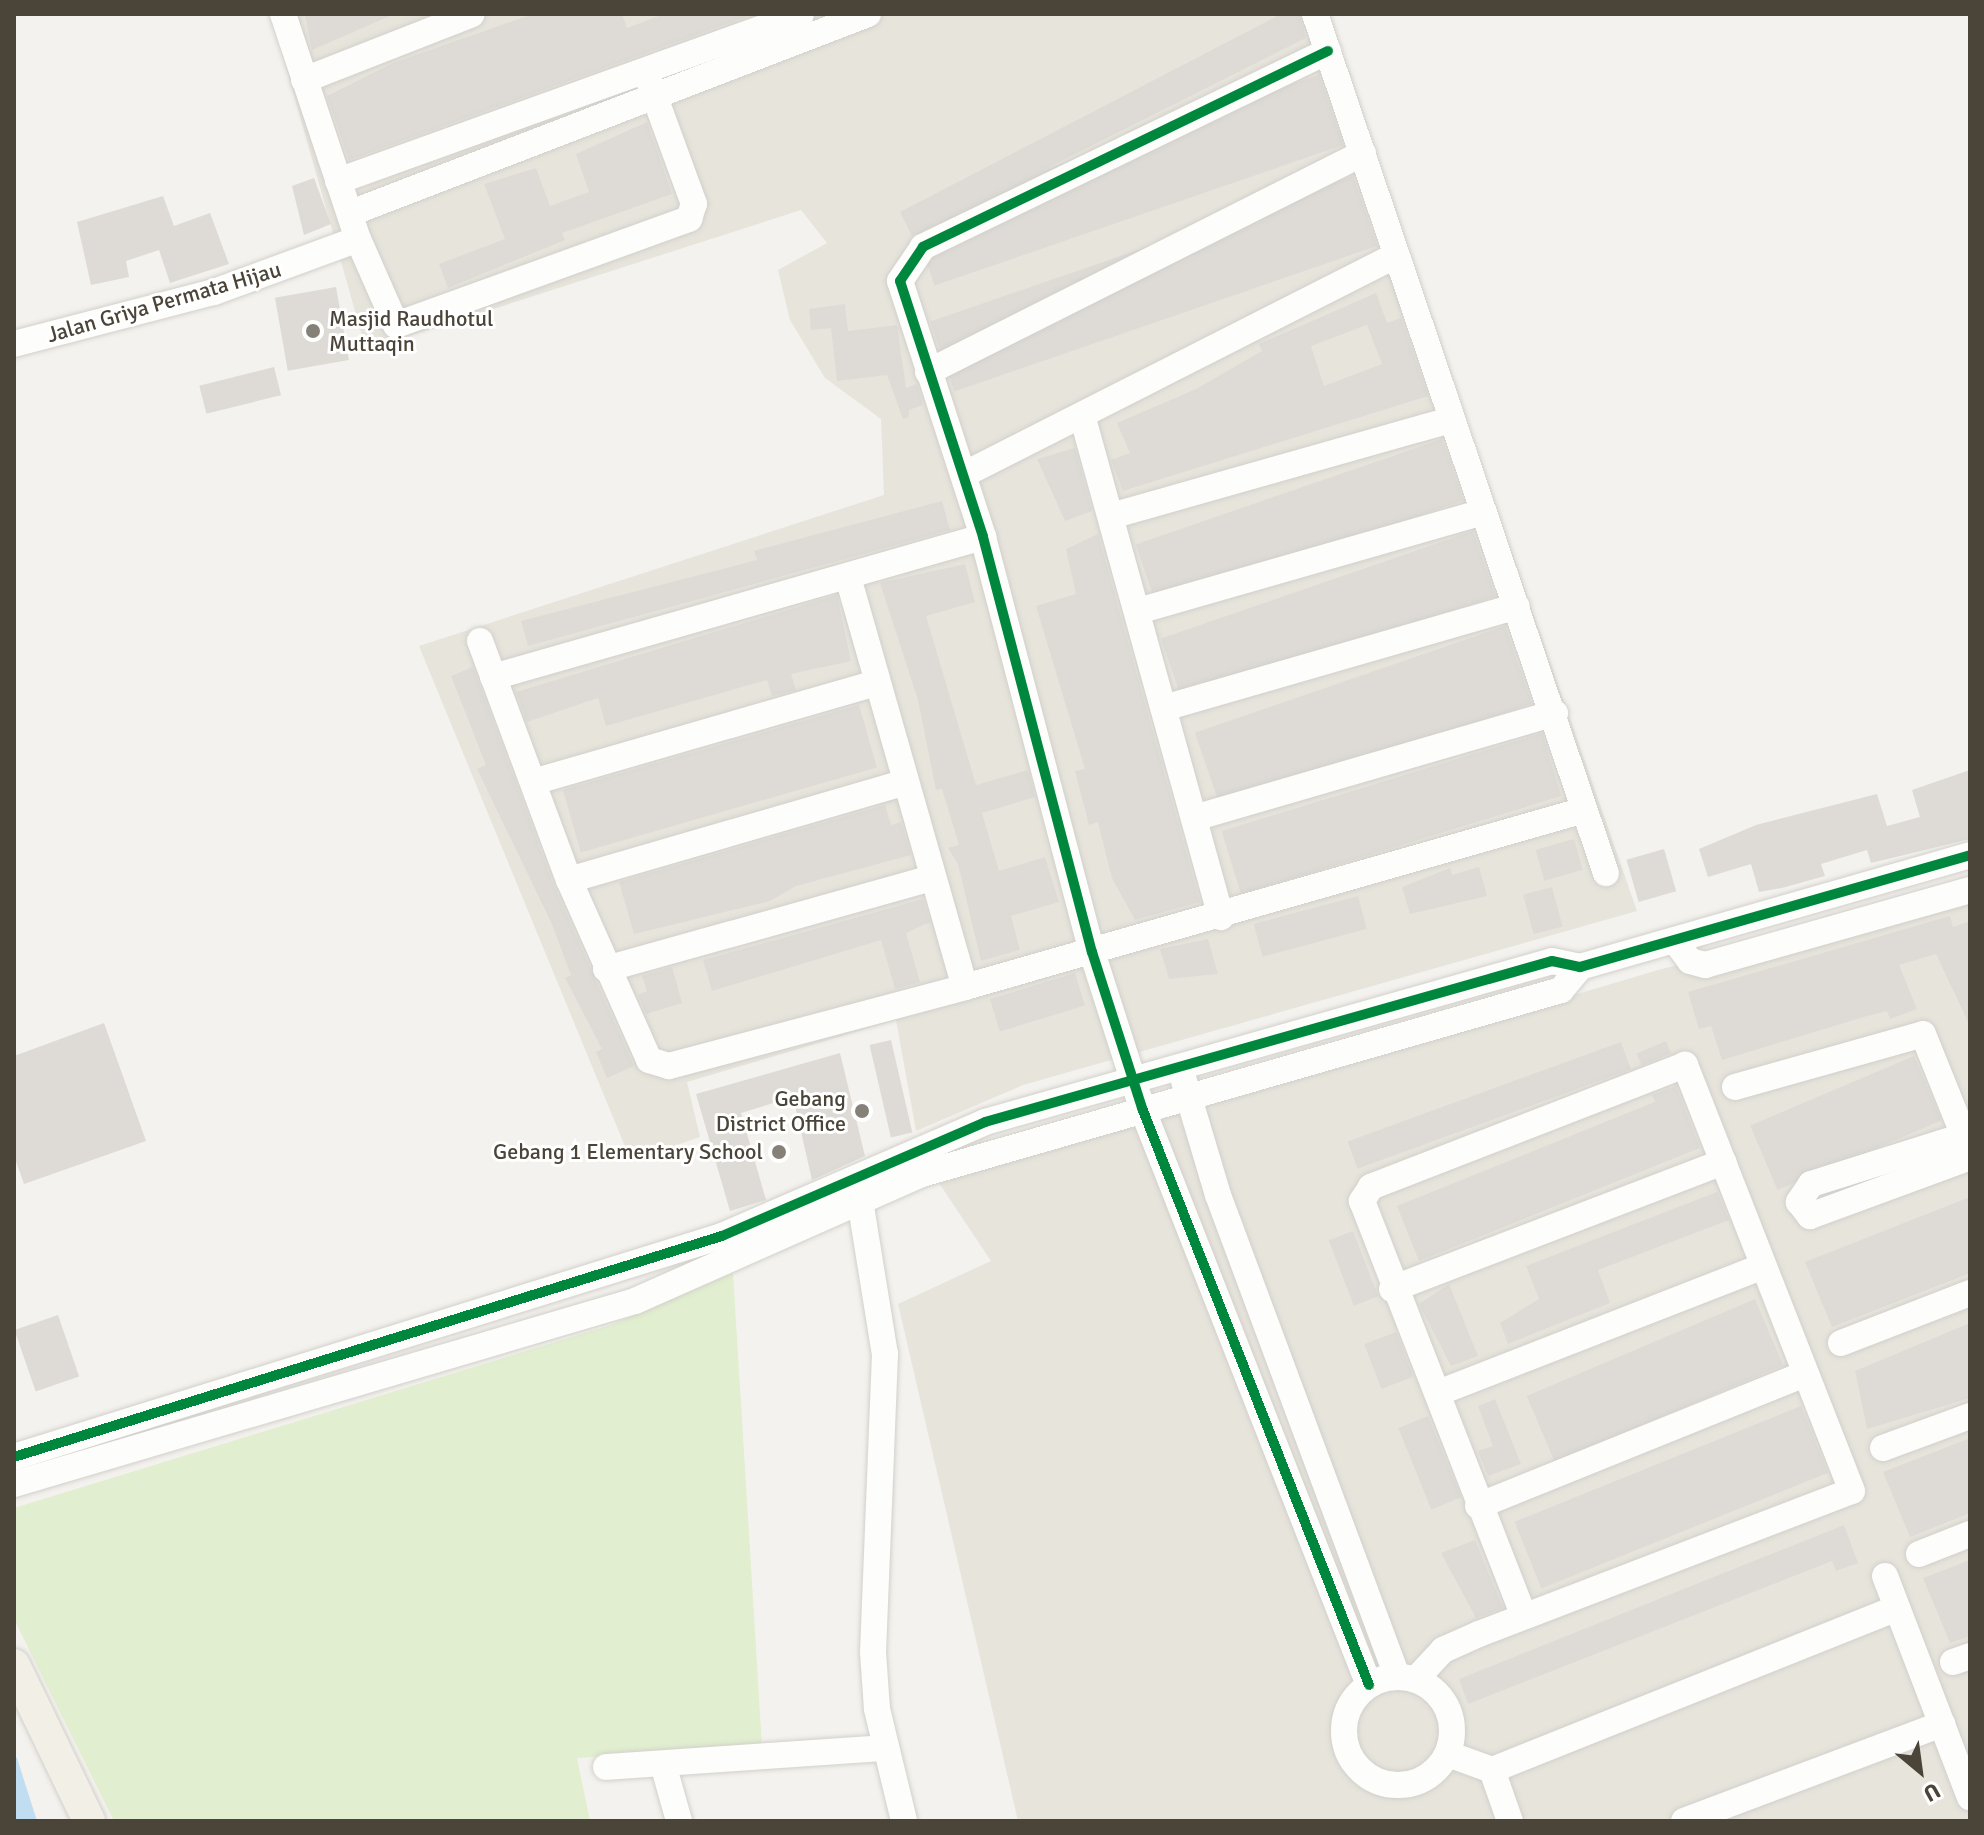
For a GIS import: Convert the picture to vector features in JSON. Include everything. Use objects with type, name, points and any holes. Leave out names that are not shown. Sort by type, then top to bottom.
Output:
[{"type":"main road","points":[[14,1665],[89,1821]]},
{"type":"street","points":[[283,14],[358,239],[396,325],[689,219],[694,204],[650,84]]},
{"type":"street","points":[[304,80],[472,14]]},
{"type":"street","points":[[351,213],[650,84],[801,14]]},
{"type":"street","points":[[767,30],[868,14]]},
{"type":"street","points":[[1315,14],[1450,420],[1555,713],[1581,811],[1606,873]]},
{"type":"street","points":[[1328,51],[923,247],[900,281],[928,372],[965,474],[1092,952],[1142,1108],[1369,1685]]},
{"type":"street","points":[[338,181],[650,84]]},
{"type":"street","points":[[928,372],[1363,153]]},
{"type":"street","name":"Jalan Griya Permata Hijau","points":[[14,344],[214,292],[358,239]]},
{"type":"street","points":[[965,474],[1397,255]]},
{"type":"street","points":[[1082,415],[1221,917]]},
{"type":"street","points":[[1111,516],[1450,420]]},
{"type":"street","points":[[1138,611],[1483,512]]},
{"type":"street","points":[[493,677],[983,537]]},
{"type":"street","points":[[848,577],[965,987]]},
{"type":"street","points":[[1164,708],[1517,606]]},
{"type":"street","points":[[480,641],[569,880],[606,969],[649,1060],[669,1066],[1221,917],[1581,811]]},
{"type":"street","points":[[533,782],[877,683]]},
{"type":"street","points":[[1194,818],[1555,713]]},
{"type":"street","points":[[569,880],[906,782]]},
{"type":"street","points":[[14,1457],[484,1314],[859,1191],[1142,1108],[1184,1083],[1552,961],[1580,967],[1970,855]]},
{"type":"street","points":[[606,969],[933,878]]},
{"type":"street","points":[[1675,941],[1690,961],[1705,965],[1970,890]]},
{"type":"street","points":[[1735,1087],[1923,1034],[1969,1144]]},
{"type":"street","points":[[1448,1754],[1408,1785],[1360,1770],[1344,1739],[1344,1722],[1369,1685],[1407,1678],[1443,1650],[1523,1615],[1852,1491],[1761,1267],[1685,1065],[1371,1187],[1362,1201],[1392,1289],[1438,1393],[1478,1506],[1523,1615]]},
{"type":"street","points":[[14,1484],[647,1297],[859,1191],[985,1122],[1133,1081],[1184,1083]]},
{"type":"street","points":[[1184,1083],[1218,1195],[1407,1678],[1448,1709],[1448,1754]]},
{"type":"street","points":[[1969,1144],[1810,1216],[1799,1202],[1811,1184],[1969,1144]]},
{"type":"street","points":[[1392,1289],[1723,1162]]},
{"type":"street","points":[[859,1191],[885,1354],[884,1505],[871,1580],[884,1748],[904,1821]]},
{"type":"street","points":[[1183,1210],[1218,1195]]},
{"type":"street","points":[[1438,1393],[1761,1267]]},
{"type":"street","points":[[1841,1343],[1970,1293]]},
{"type":"street","points":[[484,1314],[494,1343]]},
{"type":"street","points":[[1478,1506],[1804,1374]]},
{"type":"street","points":[[180,1407],[186,1434]]},
{"type":"street","points":[[1883,1448],[1970,1416]]},
{"type":"street","points":[[1919,1554],[1970,1534]]},
{"type":"street","points":[[1885,1576],[1970,1797]]},
{"type":"street","points":[[1448,1754],[1492,1770],[1897,1608]]},
{"type":"street","points":[[1684,1821],[1942,1724]]},
{"type":"street","points":[[606,1767],[884,1748]]},
{"type":"street","points":[[663,1764],[679,1821]]},
{"type":"street","points":[[1492,1770],[1510,1821]]},
{"type":"shaded area","points":[[271,14],[1324,14],[1637,911],[1023,1085],[916,1131],[896,1020],[687,1082],[700,1137],[631,1161],[419,646],[884,495],[881,419],[825,378],[790,320],[778,270],[827,243],[801,210],[366,350]]},
{"type":"shaded area","points":[[1970,890],[1970,1821],[1018,1821],[898,1304],[991,1261],[939,1183],[1658,970]]},
{"type":"green space","points":[[733,1273],[762,1746],[577,1758],[590,1821],[114,1821],[14,1619],[14,1508],[611,1325]]},
{"type":"water","points":[[14,1755],[17,1758],[37,1821],[14,1821]]},
{"type":"building","points":[[305,14],[390,14],[390,16],[312,50]]},
{"type":"building","points":[[533,14],[622,14],[627,28],[664,14],[754,14],[349,160],[327,96],[393,63]]},
{"type":"building","points":[[1281,14],[1299,14],[1306,38],[912,236],[900,212]]},
{"type":"building","points":[[1319,75],[1343,145],[935,286],[911,216]]},
{"type":"building","points":[[647,122],[672,194],[562,233],[565,240],[448,288],[439,264],[505,239],[484,184],[536,168],[550,206],[589,192],[576,154]]},
{"type":"building","points":[[1353,176],[1377,246],[954,391],[930,322]]},
{"type":"building","points":[[314,178],[331,224],[304,235],[292,186]]},
{"type":"building","points":[[163,196],[174,226],[210,213],[229,264],[170,283],[159,250],[126,261],[129,277],[91,285],[77,222]]},
{"type":"building","points":[[336,287],[349,360],[288,371],[275,298]]},
{"type":"building","points":[[1376,293],[1387,323],[1401,318],[1428,396],[1123,491],[1111,460],[1130,453],[1117,423],[1196,389],[1262,351],[1259,344]],"holes":[[[1367,325],[1382,364],[1324,386],[1311,346]]]},
{"type":"building","points":[[845,304],[848,331],[897,325],[906,388],[917,384],[923,405],[909,410],[909,417],[903,419],[887,375],[837,381],[831,328],[811,330],[809,309]]},
{"type":"building","points":[[274,367],[281,395],[206,414],[199,386]]},
{"type":"building","points":[[1442,439],[1463,500],[1157,606],[1136,544]]},
{"type":"building","points":[[1075,448],[1092,511],[1065,521],[1037,459]]},
{"type":"building","points":[[942,501],[950,530],[528,646],[521,621],[757,560],[754,551]]},
{"type":"building","points":[[1473,531],[1495,596],[1183,704],[1161,638]]},
{"type":"building","points":[[1098,534],[1200,902],[1135,920],[1112,878],[1098,822],[1089,825],[1075,771],[1085,769],[1036,606],[1076,594],[1066,549]]},
{"type":"building","points":[[965,564],[975,602],[926,616],[976,785],[1028,770],[1035,797],[982,813],[999,871],[1045,857],[1059,902],[1011,916],[1020,950],[981,961],[958,864],[948,848],[959,845],[942,789],[936,790],[918,700],[880,583]]},
{"type":"building","points":[[837,595],[851,661],[791,674],[796,690],[772,696],[767,680],[606,726],[598,698],[527,722],[516,692]]},
{"type":"building","points":[[1505,626],[1532,704],[1222,810],[1195,733]]},
{"type":"building","points":[[473,667],[554,886],[634,1066],[607,1078],[596,1052],[602,1049],[565,978],[571,975],[551,922],[477,769],[486,765],[451,676]]},
{"type":"building","points":[[859,705],[877,767],[581,852],[563,790]]},
{"type":"building","points":[[1542,733],[1561,796],[1241,894],[1222,831]]},
{"type":"building","points":[[1970,770],[1970,839],[1871,863],[1867,850],[1821,864],[1825,876],[1759,892],[1751,864],[1708,877],[1699,849],[1756,825],[1877,794],[1887,826],[1920,817],[1912,790]]},
{"type":"building","points":[[885,805],[891,825],[901,822],[911,855],[796,886],[770,901],[634,934],[619,882]]},
{"type":"building","points":[[1574,839],[1583,870],[1544,881],[1536,850]]},
{"type":"building","points":[[1664,849],[1676,891],[1639,902],[1627,860]]},
{"type":"building","points":[[1479,867],[1487,896],[1410,914],[1402,887],[1450,868],[1452,875]]},
{"type":"building","points":[[1552,887],[1563,927],[1534,934],[1523,895]]},
{"type":"building","points":[[1358,896],[1367,929],[1262,957],[1254,924]]},
{"type":"building","points":[[923,899],[930,922],[906,933],[920,982],[895,989],[881,940],[712,991],[703,960]]},
{"type":"building","points":[[1950,916],[1953,927],[1970,921],[1970,1026],[1936,954],[1899,965],[1917,1009],[1890,1019],[1887,1011],[1722,1060],[1711,1026],[1699,1029],[1688,992]]},
{"type":"building","points":[[1208,939],[1218,974],[1169,979],[1160,949]]},
{"type":"building","points":[[672,967],[682,1003],[646,1014],[638,995],[647,991],[642,976]]},
{"type":"building","points":[[1075,973],[1085,1006],[1000,1032],[990,999]]},
{"type":"building","points":[[104,1023],[146,1141],[24,1184],[14,1156],[14,1056]]},
{"type":"building","points":[[891,1040],[912,1133],[891,1138],[870,1045]]},
{"type":"building","points":[[1666,1041],[1671,1053],[1642,1065],[1637,1054]]},
{"type":"building","points":[[1621,1042],[1631,1069],[1357,1169],[1348,1142]]},
{"type":"building","points":[[840,1053],[865,1156],[812,1180],[793,1097],[741,1113],[766,1200],[730,1211],[696,1094]]},
{"type":"building","points":[[1914,1056],[1941,1120],[1778,1190],[1750,1126]]},
{"type":"building","points":[[1676,1086],[1700,1148],[1419,1261],[1397,1206],[1655,1102],[1652,1095]]},
{"type":"building","points":[[1717,1192],[1729,1220],[1598,1270],[1610,1303],[1508,1344],[1500,1323],[1539,1299],[1526,1266]]},
{"type":"building","points":[[1970,1197],[1970,1273],[1832,1327],[1805,1262]]},
{"type":"building","points":[[1353,1231],[1378,1296],[1354,1306],[1329,1240]]},
{"type":"building","points":[[1449,1284],[1478,1356],[1451,1366],[1419,1304]]},
{"type":"building","points":[[1755,1299],[1783,1365],[1555,1462],[1527,1396]]},
{"type":"building","points":[[58,1315],[79,1376],[36,1391],[15,1330]]},
{"type":"building","points":[[1970,1323],[1970,1398],[1867,1429],[1855,1371]]},
{"type":"building","points":[[1396,1332],[1413,1377],[1381,1389],[1364,1344]]},
{"type":"building","points":[[1495,1399],[1521,1464],[1488,1476],[1478,1451],[1493,1446],[1478,1406]]},
{"type":"building","points":[[1801,1406],[1828,1473],[1541,1589],[1515,1522]]},
{"type":"building","points":[[1428,1416],[1461,1498],[1431,1510],[1398,1428]]},
{"type":"building","points":[[1970,1438],[1970,1513],[1910,1537],[1883,1472]]},
{"type":"building","points":[[1844,1525],[1858,1563],[1836,1571],[1832,1561],[1468,1704],[1459,1679]]},
{"type":"building","points":[[1475,1540],[1503,1608],[1476,1618],[1441,1553]]},
{"type":"building","points":[[1970,1560],[1970,1636],[1950,1643],[1923,1578]]},
{"type":"cycle path","points":[[1328,51],[923,247],[900,281],[983,537],[1092,952],[1142,1108],[1369,1685]]},
{"type":"cycle path","points":[[14,1457],[722,1236],[985,1122],[1552,961],[1580,967],[1970,855]]},
{"type":"place","name":"Masjid Raudhotul Muttaqin","points":[[313,331]]},
{"type":"place","name":"Gebang District Office","points":[[862,1111]]},
{"type":"place","name":"Gebang 1 Elementary School","points":[[779,1152]]}]
